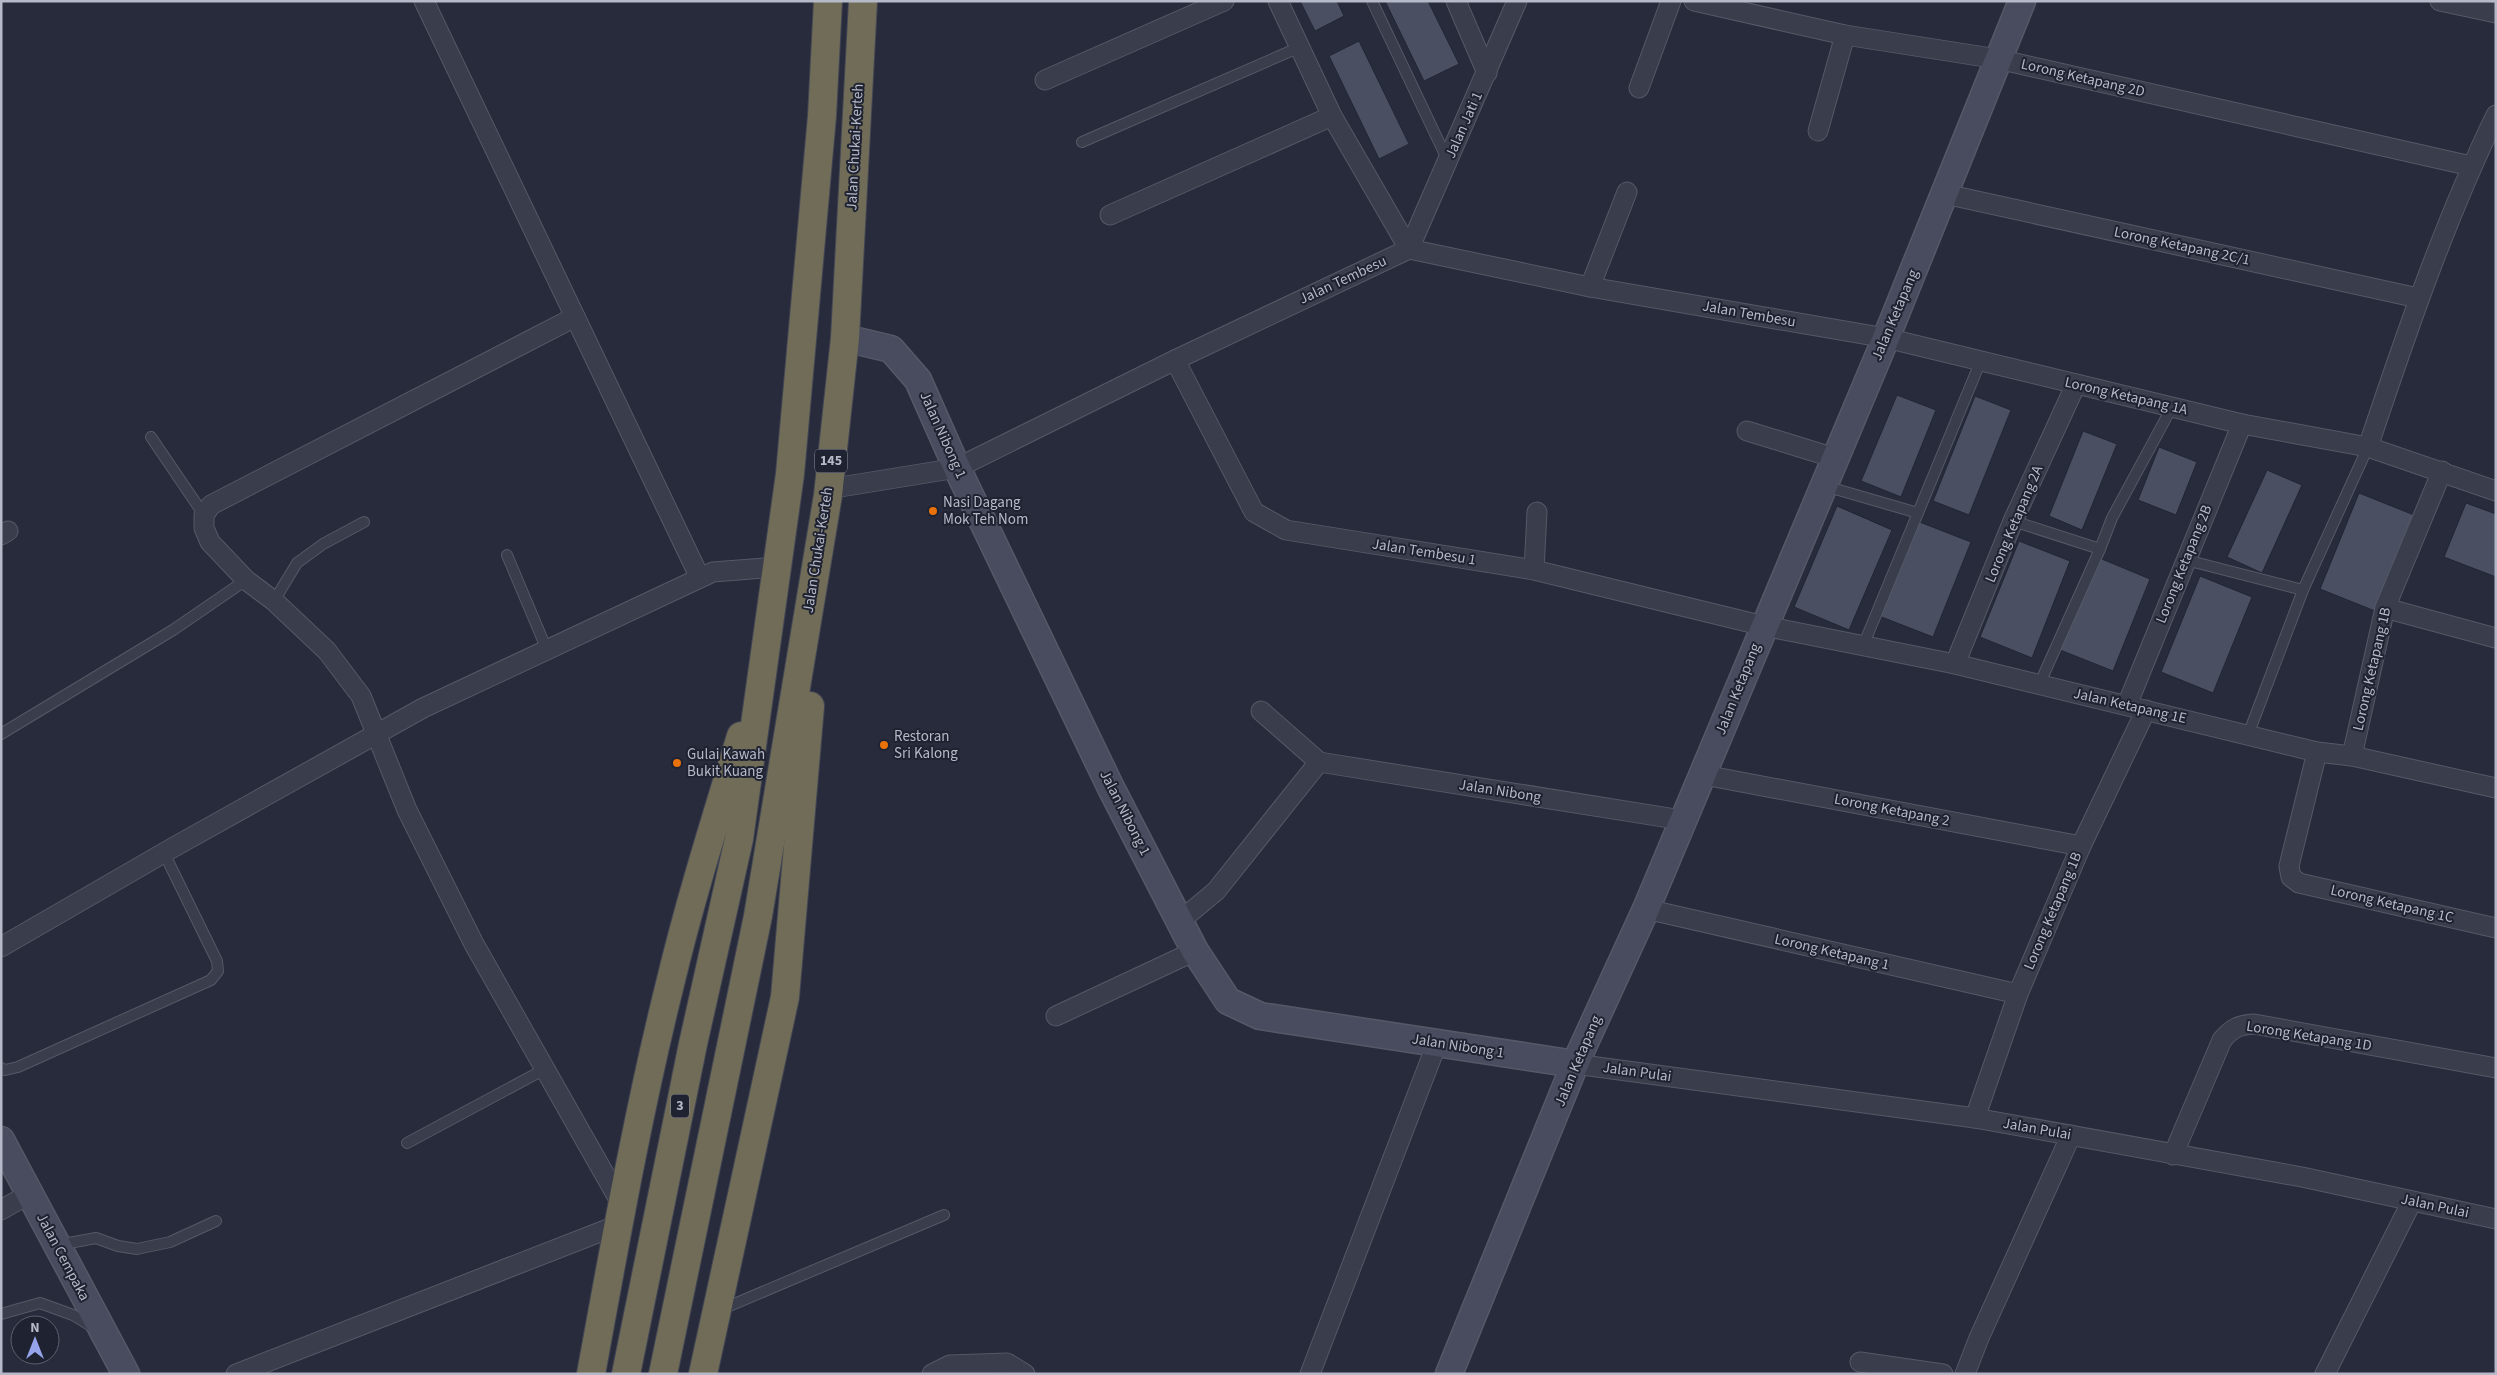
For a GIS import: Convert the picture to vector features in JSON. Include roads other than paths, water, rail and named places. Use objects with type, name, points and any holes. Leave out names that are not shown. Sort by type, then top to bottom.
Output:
[{"type":"highway","name":"145","points":[[739,839],[790,474],[821,126],[828,1]]},
{"type":"highway","name":"Jalan Chukai-Kerteh","points":[[663,1374],[758,916],[828,492],[845,338],[863,1]]},
{"type":"highway","points":[[703,1374],[714,1313],[785,997],[828,492]]},
{"type":"highway","points":[[591,1374],[620,1215],[670,984],[703,860],[767,647]]},
{"type":"highway","name":"3","points":[[626,1374],[645,1287],[692,1044],[739,839]]},
{"type":"street","points":[[424,1],[700,578]]},
{"type":"street","points":[[1045,80],[1224,1]]},
{"type":"street","points":[[1278,1],[1332,116],[1409,249]]},
{"type":"street","points":[[1456,1],[1487,73]]},
{"type":"street","name":"Jalan Jati 1","points":[[1409,249],[1517,1]]},
{"type":"street","points":[[1639,88],[1671,1]]},
{"type":"street","name":"Lorong Ketapang 2D","points":[[1694,1],[1845,35],[1998,59],[2471,166]]},
{"type":"street","name":"Jalan Ketapang","points":[[1449,1374],[1575,1064],[1646,910],[1682,820],[1704,775],[1764,626],[1886,338],[2022,1]]},
{"type":"street","points":[[2440,1],[2496,13]]},
{"type":"street","points":[[1818,131],[1845,35]]},
{"type":"street","points":[[2368,447],[2418,298],[2471,166],[2496,115]]},
{"type":"street","points":[[1110,215],[1332,116]]},
{"type":"street","points":[[1590,286],[1626,192]]},
{"type":"street","name":"Lorong Ketapang 2C/1","points":[[1945,194],[2418,298]]},
{"type":"street","name":"Jalan Tembesu","points":[[828,492],[957,468],[1175,360],[1409,249],[1590,286],[1886,338]]},
{"type":"street","points":[[236,1374],[620,1215],[545,1069],[474,944],[407,810],[361,696],[326,651],[274,601],[246,580],[210,542],[204,528],[204,515],[211,506],[575,317]]},
{"type":"street","name":"Jalan Nibong 1","points":[[845,338],[891,349],[918,380],[957,468],[1111,788],[1195,951],[1228,1000],[1260,1016],[1575,1064]]},
{"type":"street","name":"Lorong Ketapang 1A","points":[[1886,338],[2242,424],[2368,447],[2496,491]]},
{"type":"street","name":"Jalan Tembesu 1","points":[[1175,360],[1254,512],[1286,530],[1534,570],[1764,626]]},
{"type":"street","name":"Lorong Ketapang 2A","points":[[1954,664],[2013,521],[2076,384]]},
{"type":"street","name":"Lorong Ketapang 2B","points":[[2127,705],[2242,424]]},
{"type":"street","points":[[1748,431],[1835,458]]},
{"type":"street","name":"Lorong Ketapang 1B","points":[[2352,756],[2385,608],[2442,471]]},
{"type":"street","points":[[1534,570],[1538,512]]},
{"type":"street","points":[[1,947],[422,708],[713,572],[778,567]]},
{"type":"street","points":[[2385,608],[2496,638]]},
{"type":"street","name":"Jalan Ketapang 1E","points":[[1764,626],[1954,664],[2317,752],[2352,756],[2496,788]]},
{"type":"street","name":"Lorong Ketapang 1B","points":[[1975,1118],[2018,994],[2081,846],[2146,710]]},
{"type":"street","points":[[1180,921],[1216,891],[1319,762],[1261,711]]},
{"type":"street","name":"Lorong Ketapang 1C","points":[[2317,752],[2289,866],[2291,876],[2300,883],[2496,928]]},
{"type":"street","name":"Jalan Nibong","points":[[1319,762],[1682,820]]},
{"type":"street","name":"Lorong Ketapang 2","points":[[1704,775],[2081,846]]},
{"type":"street","name":"Lorong Ketapang 1","points":[[1646,910],[2018,994]]},
{"type":"street","points":[[1056,1016],[1195,951]]},
{"type":"street","name":"Lorong Ketapang 1D","points":[[2173,1155],[2222,1040],[2230,1030],[2241,1025],[2254,1024],[2496,1068]]},
{"type":"street","points":[[1310,1374],[1437,1043]]},
{"type":"street","name":"Jalan Pulai","points":[[1575,1064],[1975,1118],[2302,1177],[2496,1219]]},
{"type":"street","points":[[1965,1374],[1979,1338],[2071,1135]]},
{"type":"street","name":"Jalan Cempaka","points":[[1,1140],[126,1374]]},
{"type":"street","points":[[1,1210],[29,1194]]},
{"type":"street","points":[[2325,1374],[2412,1201]]},
{"type":"street","points":[[1860,1362],[1943,1374]]},
{"type":"street","points":[[932,1374],[950,1365],[1007,1363],[1026,1374]]},
{"type":"lane","points":[[1372,1],[1448,160]]},
{"type":"lane","points":[[1082,142],[1300,47]]},
{"type":"lane","points":[[1863,646],[1977,370]]},
{"type":"lane","points":[[2039,685],[2112,518],[2172,407]]},
{"type":"lane","points":[[151,437],[204,515]]},
{"type":"lane","points":[[2248,735],[2303,590],[2368,447]]},
{"type":"lane","points":[[1824,485],[1918,513]]},
{"type":"lane","points":[[2013,521],[2100,549]]},
{"type":"lane","points":[[274,601],[297,563],[323,544],[364,522]]},
{"type":"lane","points":[[507,555],[547,650]]},
{"type":"lane","points":[[2186,560],[2303,590]]},
{"type":"lane","points":[[1,734],[173,630],[246,580]]},
{"type":"lane","points":[[1,1068],[5,1070],[18,1068],[211,980],[218,971],[217,961],[164,853]]},
{"type":"lane","points":[[407,1142],[545,1069]]},
{"type":"lane","points":[[714,1313],[944,1215]]},
{"type":"lane","points":[[57,1246],[96,1238],[118,1246],[136,1249],[170,1242],[216,1221]]},
{"type":"lane","points":[[1,1314],[40,1303],[73,1315],[105,1335]]},
{"type":"place","name":"Nasi Dagang Mok Teh Nom","points":[[933,511]]},
{"type":"place","name":"Restoran Sri Kalong","points":[[884,745]]},
{"type":"place","name":"Gulai Kawah Bukit Kuang","points":[[677,763]]}]
